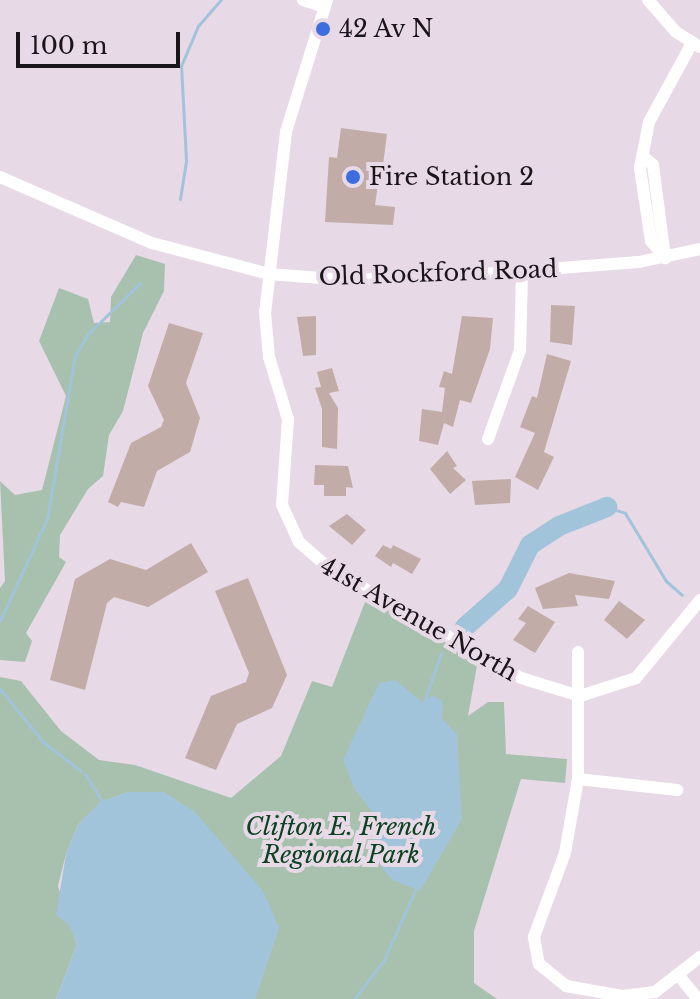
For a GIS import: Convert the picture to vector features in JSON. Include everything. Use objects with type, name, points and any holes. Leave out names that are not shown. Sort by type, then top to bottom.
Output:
[{"type":"street","points":[[303,0],[326,4]]},
{"type":"street","points":[[648,0],[696,45],[649,122],[645,158],[640,168],[651,241],[665,258]]},
{"type":"street","name":"41st Avenue North","points":[[326,4],[286,132],[269,274],[265,335],[288,419],[282,505],[299,542],[330,569],[521,678],[580,696]]},
{"type":"street","name":"Old Rockford Road","points":[[0,177],[152,243],[269,274],[347,280],[522,271],[665,258],[700,249]]},
{"type":"street","points":[[488,439],[520,350],[522,271]]},
{"type":"street","points":[[580,696],[636,678],[700,600]]},
{"type":"street","points":[[578,652],[578,779],[565,853],[534,937],[539,964],[557,982],[622,996],[655,992],[680,977],[700,957]]},
{"type":"street","points":[[578,779],[677,790]]},
{"type":"street","points":[[680,977],[698,999]]},
{"type":"green space","points":[[136,255],[165,264],[164,291],[143,333],[123,411],[109,435],[103,476],[88,489],[60,535],[59,557],[66,562],[26,633],[32,641],[25,662],[0,660],[0,588],[5,581],[0,481],[15,495],[42,490],[66,396],[39,341],[59,288],[88,299],[94,323],[110,322],[111,297]]},
{"type":"green space","name":"Clifton E. French Regional Park","points":[[367,597],[478,660],[468,716],[488,702],[504,702],[506,754],[567,759],[565,783],[521,779],[474,931],[474,983],[497,999],[241,999],[164,792],[129,792],[102,801],[78,825],[66,854],[58,886],[77,944],[56,999],[0,999],[0,677],[21,681],[61,731],[99,760],[135,765],[231,798],[281,756],[312,681],[332,687]]},
{"type":"water","points":[[395,680],[422,702],[433,695],[443,702],[442,719],[457,734],[462,819],[420,891],[392,880],[378,862],[374,814],[355,790],[343,760],[379,683]]},
{"type":"water","points":[[129,792],[164,792],[195,812],[263,891],[279,928],[255,999],[56,999],[77,944],[69,925],[56,915],[66,854],[78,825],[101,801]]},
{"type":"building","name":"Fire Station 2","points":[[341,128],[387,134],[383,165],[393,167],[392,178],[379,177],[375,205],[395,207],[393,225],[325,222],[329,157],[337,158]]},
{"type":"building","points":[[551,305],[575,306],[572,345],[550,342]]},
{"type":"building","points":[[316,316],[316,355],[303,356],[297,317]]},
{"type":"building","points":[[462,316],[493,318],[490,349],[471,403],[460,400],[453,427],[444,423],[438,445],[419,441],[422,409],[442,412],[445,388],[439,387],[444,371],[452,374]]},
{"type":"building","points":[[169,323],[203,333],[186,383],[200,418],[190,452],[157,471],[144,507],[121,502],[118,507],[108,502],[131,443],[161,427],[164,420],[148,386]]},
{"type":"building","points":[[547,354],[571,361],[544,452],[554,457],[538,490],[515,477],[535,433],[520,427],[532,396],[537,398]]},
{"type":"building","points":[[332,368],[339,391],[329,393],[338,408],[337,449],[322,447],[322,409],[315,388],[321,387],[317,372]]},
{"type":"building","points":[[447,451],[457,466],[453,468],[466,480],[450,494],[430,469]]},
{"type":"building","points":[[315,465],[348,466],[353,488],[346,487],[346,496],[324,496],[324,485],[314,485]]},
{"type":"building","points":[[511,479],[510,503],[475,505],[472,481]]},
{"type":"building","points":[[347,514],[366,530],[352,545],[329,526]]},
{"type":"building","points":[[191,543],[208,572],[148,607],[114,597],[107,603],[85,690],[50,680],[75,579],[110,559],[146,570]]},
{"type":"building","points":[[383,545],[391,549],[393,545],[421,559],[412,574],[393,563],[391,567],[375,556]]},
{"type":"building","points":[[569,573],[615,581],[609,599],[575,595],[578,606],[543,609],[535,588]]},
{"type":"building","points":[[248,578],[287,675],[272,708],[237,724],[216,770],[185,758],[211,696],[246,682],[249,673],[215,591]]},
{"type":"building","points":[[619,601],[645,620],[627,639],[604,620]]},
{"type":"building","points":[[528,606],[555,622],[535,653],[513,640],[526,623],[518,619]]},
{"type":"waterway","points":[[180,199],[186,160],[181,66],[198,26],[221,0]]},
{"type":"waterway","points":[[0,621],[47,519],[75,355],[88,334],[140,283]]},
{"type":"waterway","points":[[607,507],[625,513],[666,581],[682,595]]},
{"type":"waterway","points":[[465,627],[508,589],[530,545],[559,526],[607,507]]},
{"type":"waterway","points":[[424,702],[441,653]]},
{"type":"waterway","points":[[0,689],[43,742],[81,771]]},
{"type":"waterway","points":[[85,774],[103,803]]},
{"type":"waterway","points":[[354,999],[384,960],[416,888]]},
{"type":"place","name":"42 Av N","points":[[323,29]]},
{"type":"place","name":"Fire Station 2","points":[[353,177]]}]
